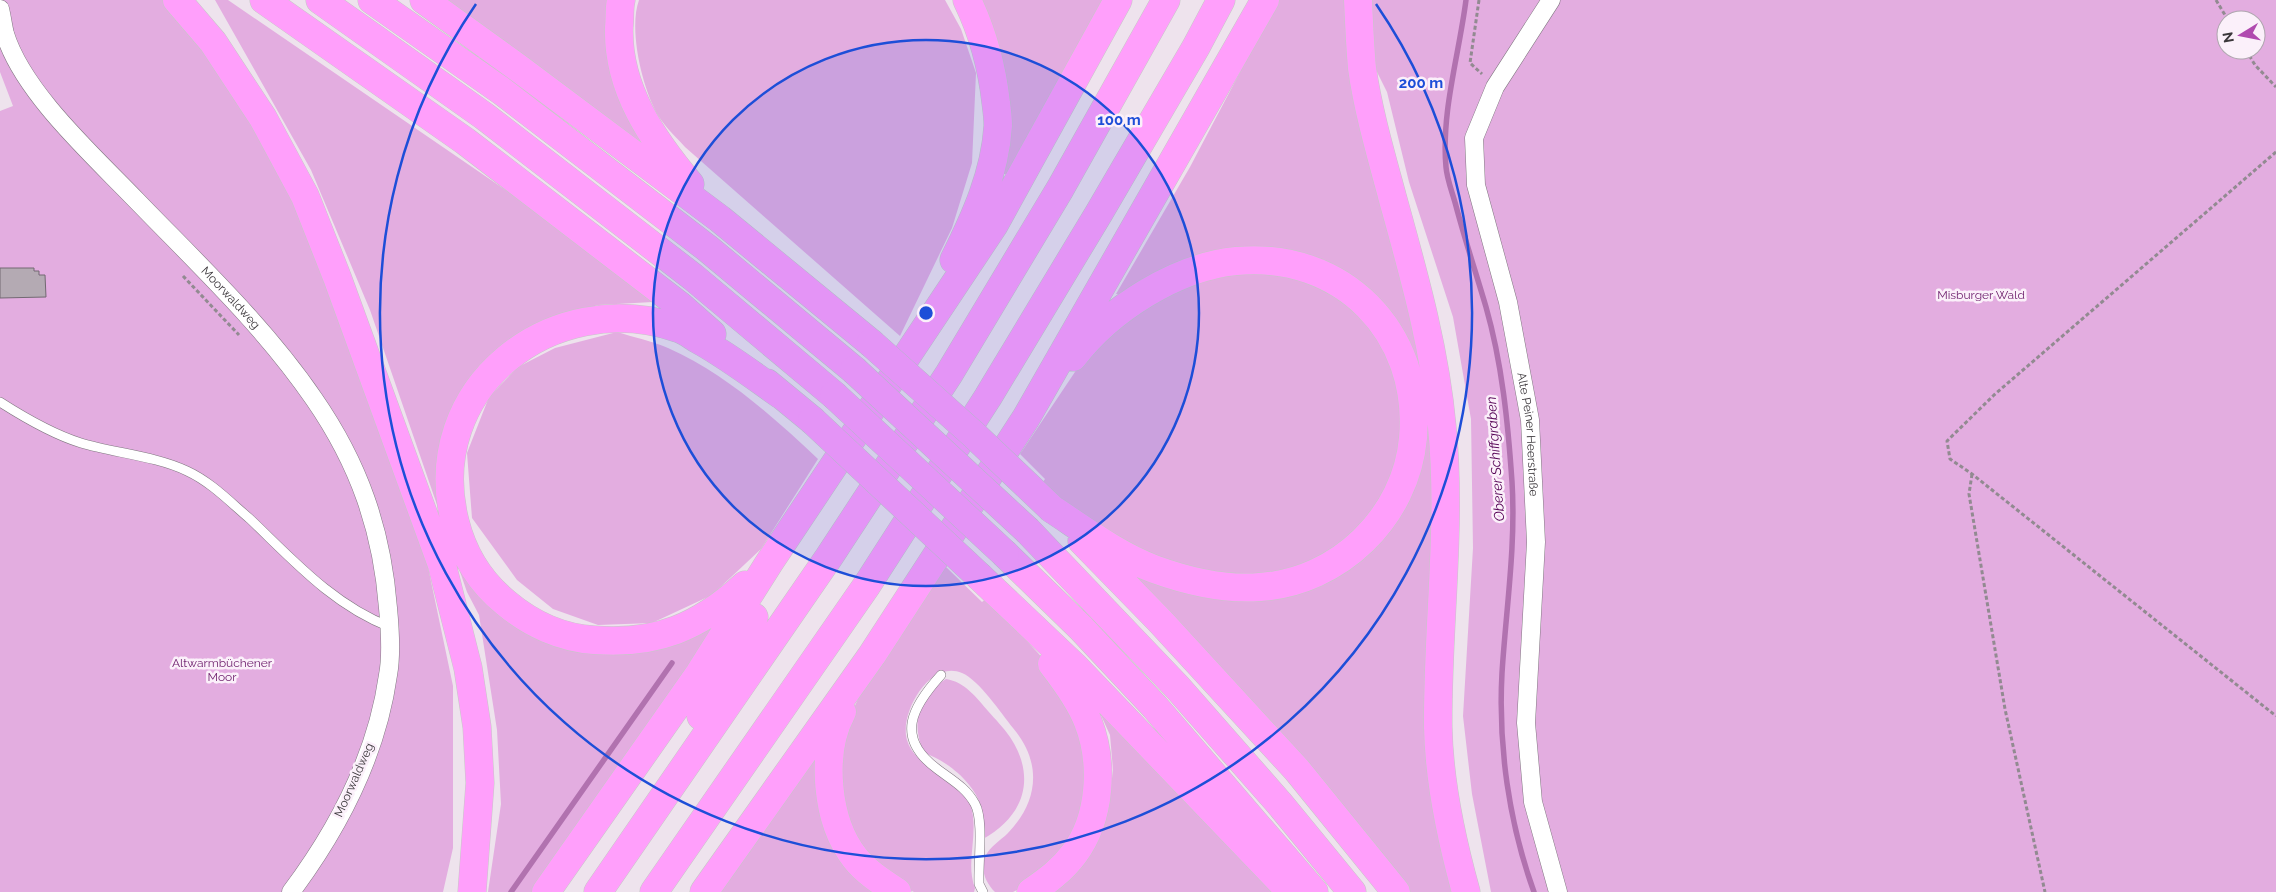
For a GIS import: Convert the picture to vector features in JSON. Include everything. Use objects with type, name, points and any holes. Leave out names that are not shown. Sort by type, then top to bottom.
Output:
[{"type":"highway","points":[[177,0],[213,42],[263,118],[305,196],[337,276],[442,565],[468,668],[477,727],[480,783],[472,892]]},
{"type":"highway","points":[[264,0],[473,147],[679,305],[812,420],[1076,668],[1290,892]]},
{"type":"highway","points":[[320,0],[492,122],[693,277],[834,395],[1005,554],[1081,628],[1156,707],[1314,892]]},
{"type":"highway","points":[[372,0],[503,92],[707,248],[854,370],[1028,532],[1178,688],[1279,803],[1352,892]]},
{"type":"highway","points":[[424,0],[720,219],[871,343],[973,434],[1052,509],[1160,621],[1298,770],[1396,892]]},
{"type":"highway","points":[[621,0],[618,47],[628,89],[646,125],[671,162],[720,219]]},
{"type":"highway","points":[[911,349],[974,219],[992,167],[998,124],[993,74],[978,23],[967,0]]},
{"type":"highway","points":[[546,892],[698,674],[769,563],[994,226],[1118,0]]},
{"type":"highway","points":[[598,892],[829,557],[949,374],[1060,189],[1166,0]]},
{"type":"highway","points":[[654,892],[868,585],[988,397],[1104,205],[1221,0]]},
{"type":"highway","points":[[704,892],[872,655],[1026,418],[1265,0]]},
{"type":"highway","points":[[1358,0],[1362,68],[1381,154],[1423,314],[1443,428],[1446,528],[1438,728],[1444,792],[1452,840],[1466,892]]},
{"type":"highway","points":[[1026,418],[1081,347],[1117,313],[1153,289],[1184,274],[1219,263],[1267,260],[1292,263],[1324,274],[1353,292],[1377,315],[1394,342],[1407,373],[1413,404],[1413,439],[1407,469],[1396,496],[1384,518],[1366,538],[1345,557],[1320,572],[1294,581],[1262,587],[1228,587],[1190,580],[1152,568],[1127,556],[1052,509]]},
{"type":"highway","points":[[769,563],[721,607],[693,624],[662,635],[622,643],[578,639],[546,629],[517,612],[495,594],[470,563],[458,536],[450,503],[449,467],[458,429],[472,398],[490,373],[517,350],[547,332],[574,322],[614,318],[647,320],[679,328],[718,350],[781,395]]},
{"type":"highway","points":[[621,859],[725,672],[837,461]]},
{"type":"highway","points":[[1003,599],[1071,688],[1089,723],[1098,760],[1098,793],[1089,826],[1075,853],[1055,875],[1031,892]]},
{"type":"highway","points":[[872,655],[837,722],[829,756],[830,796],[841,834],[855,858],[875,877],[897,892]]},
{"type":"street","name":"Alte Peiner Heerstraße","points":[[1550,0],[1495,87],[1474,138],[1476,185],[1508,302],[1530,420],[1536,542],[1526,723],[1533,802],[1558,892]]},
{"type":"street","name":"Moorwaldweg","points":[[0,9],[6,36],[20,66],[39,94],[69,129],[278,352],[319,407],[343,445],[360,480],[377,530],[386,573],[390,627],[388,675],[370,750],[345,805],[305,873],[290,892]]},
{"type":"lane","points":[[0,402],[34,423],[80,442],[136,455],[187,471],[221,493],[326,591],[351,608],[390,627]]},
{"type":"lane","points":[[941,675],[923,697],[916,710],[912,724],[913,741],[921,756],[967,792],[976,806],[979,828],[979,884],[982,892]]},
{"type":"path","points":[[1479,0],[1470,62],[1495,87]]},
{"type":"path","points":[[2252,60],[2276,87]]},
{"type":"path","points":[[2276,152],[1994,395],[1947,441],[1950,459],[1972,474],[2276,716]]},
{"type":"path","points":[[179,272],[243,340]]},
{"type":"path","points":[[1972,474],[1969,494],[2005,709],[2045,892]]},
{"type":"green space","name":"Altwarmbüchener Moor","points":[[0,0],[163,0],[204,48],[255,123],[295,201],[361,371],[428,567],[453,686],[453,848],[443,892],[0,892],[0,111],[13,106],[0,72]]},
{"type":"green space","points":[[215,0],[228,0],[561,228],[653,302],[598,305],[545,321],[451,425],[466,566],[577,647],[728,615],[536,892],[488,892],[501,804],[497,730],[479,615],[467,592],[370,310],[311,170]]},
{"type":"green space","points":[[439,0],[609,0],[646,147]]},
{"type":"green space","points":[[639,0],[945,0],[961,29],[976,73],[972,163],[952,228],[900,336],[685,147],[665,125],[653,106],[639,60],[635,27]]},
{"type":"green space","points":[[978,0],[1109,0],[1008,174],[1001,174]]},
{"type":"green space","points":[[1278,0],[1347,0],[1435,438],[1457,892],[1410,892],[1339,800],[1137,578],[1247,594],[1386,529],[1416,370],[1304,258],[1123,295],[1116,294],[1190,167]]},
{"type":"green space","name":"Misburger Wald","points":[[1368,0],[2276,0],[2276,892],[1491,892],[1472,794],[1463,716],[1473,548],[1471,419],[1453,317],[1409,182],[1387,92],[1375,68]]},
{"type":"green space","points":[[1232,270],[1303,277],[1358,311],[1395,367],[1404,436],[1380,506],[1347,541],[1303,567],[1256,576],[1202,571],[1147,555],[1071,508],[1043,482],[1045,479],[1020,454],[1081,363],[1147,303]]},
{"type":"green space","points":[[617,332],[668,348],[709,370],[748,397],[818,459],[761,549],[712,595],[652,623],[598,625],[553,609],[517,580],[472,518],[467,453],[489,397],[518,367],[555,348]]},
{"type":"green space","points":[[944,565],[982,602],[987,598],[1051,667],[1091,761],[1077,832],[1035,881],[1013,892],[995,892],[989,885],[983,867],[985,857],[990,850],[1008,833],[1026,808],[1031,795],[1032,768],[1029,754],[1022,741],[989,698],[969,677],[962,673],[950,671],[939,674],[928,681],[912,703],[906,729],[907,740],[919,759],[958,787],[966,796],[971,806],[974,828],[971,868],[974,892],[914,892],[905,888],[857,844],[838,789],[847,722],[861,693]]},
{"type":"green space","points":[[946,679],[959,683],[979,701],[1010,737],[1023,767],[1022,795],[1017,807],[997,830],[983,839],[980,804],[971,788],[950,766],[924,753],[920,742],[918,732],[919,712],[928,694]]},
{"type":"green space","points":[[1099,711],[1275,892],[1053,892],[1108,811],[1113,770],[1110,735]]},
{"type":"green space","points":[[825,732],[821,768],[882,892],[713,892]]},
{"type":"building","points":[[0,268],[34,268],[34,271],[39,271],[39,275],[45,275],[46,297],[0,298]]},
{"type":"waterway","name":"Oberer Schiffgraben","points":[[1466,0],[1448,104],[1445,146],[1446,167],[1492,328],[1506,415],[1512,482],[1513,530],[1502,673],[1502,728],[1507,784],[1512,812],[1525,866],[1534,892]]},
{"type":"waterway","points":[[511,892],[672,663]]}]
